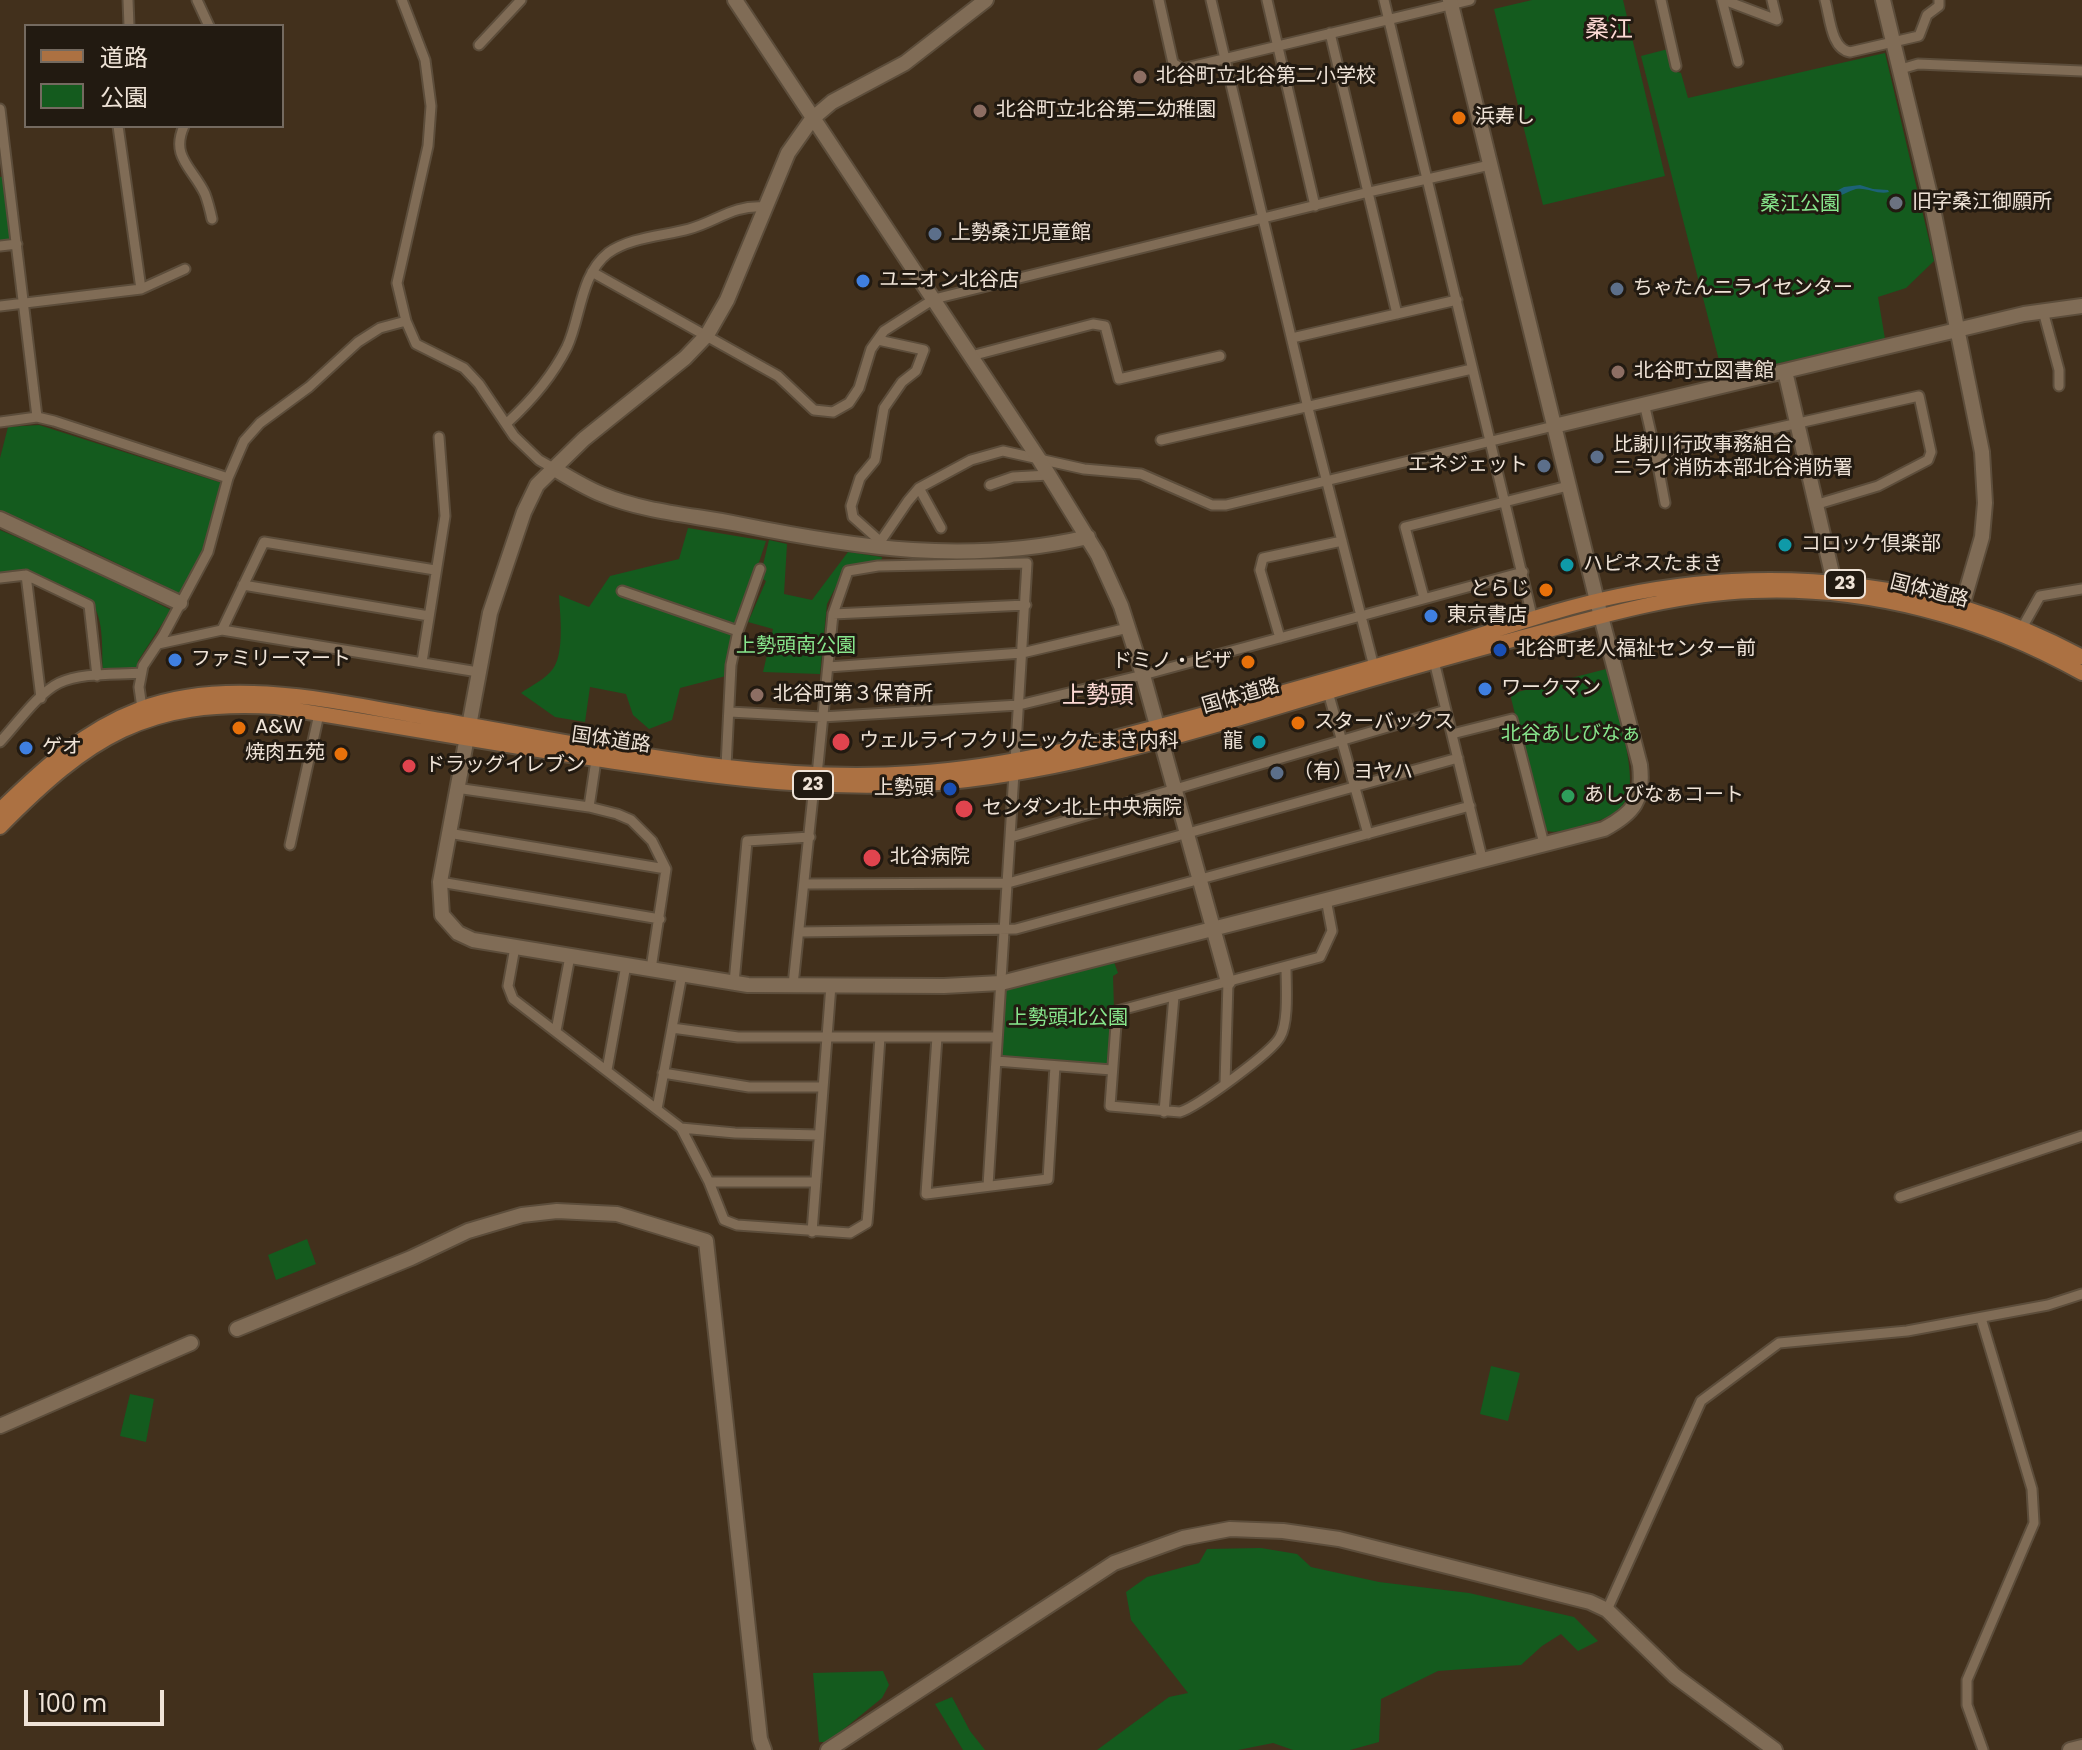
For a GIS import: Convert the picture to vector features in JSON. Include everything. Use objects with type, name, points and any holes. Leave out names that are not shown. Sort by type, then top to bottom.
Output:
[{"type":"main road","name":"国体道路","points":[[0,810],[67,748],[96,730],[142,708],[192,696],[244,693],[345,705],[596,760],[721,778],[909,785],[1014,767],[1076,763],[1158,734],[1597,601],[1681,585],[1729,581],[1786,579],[1888,589],[1962,606],[2022,628],[2082,657]]},
{"type":"main road","name":"国体道路","points":[[1158,734],[1328,692],[1601,616],[1727,592],[1785,590],[1836,593],[1890,602],[1958,619],[2004,635],[2082,673]]},
{"type":"main road","name":"国体道路","points":[[0,827],[73,759],[130,726],[187,709],[214,707],[276,707],[816,780]]},
{"type":"street","points":[[128,0],[129,24]]},
{"type":"street","points":[[197,0],[208,24]]},
{"type":"street","points":[[402,0],[425,60],[431,106],[428,146],[397,283],[406,321],[416,344],[464,368],[514,436],[539,460],[601,494],[648,508],[926,552],[1020,550],[1088,537]]},
{"type":"street","points":[[479,45],[521,0]]},
{"type":"street","points":[[735,0],[1039,459],[1088,537],[1114,587],[1143,675],[1228,982],[1225,1084]]},
{"type":"street","points":[[986,0],[905,63],[832,102],[812,119],[788,153],[727,300],[707,335],[685,358],[584,439],[537,485],[524,512],[490,613],[440,882],[442,915],[448,925],[473,940],[734,983],[944,986],[1001,983],[1604,829],[1621,820],[1640,794],[1640,765],[1568,486],[1450,2]]},
{"type":"street","points":[[1159,0],[1171,56],[1182,69],[1450,2],[1470,0]]},
{"type":"street","points":[[1211,0],[1308,408],[1374,667]]},
{"type":"street","points":[[1267,0],[1315,206]]},
{"type":"street","points":[[1384,0],[1533,620]]},
{"type":"street","points":[[1661,0],[1676,66]]},
{"type":"street","points":[[1723,0],[1777,20],[1772,0]]},
{"type":"street","points":[[1723,0],[1738,62]]},
{"type":"street","points":[[1825,0],[1837,45],[1850,52],[1919,36],[1923,21],[1939,6],[1939,0]]},
{"type":"street","points":[[1883,0],[1959,330],[1982,452],[1985,503],[1979,552],[1962,606]]},
{"type":"street","points":[[1330,33],[1397,314]]},
{"type":"street","points":[[1901,69],[1918,64],[2082,71]]},
{"type":"street","points":[[0,109],[4,176],[17,244],[37,417]]},
{"type":"street","points":[[118,128],[141,289]]},
{"type":"street","points":[[183,128],[179,141],[180,155],[205,194],[212,219]]},
{"type":"street","points":[[592,272],[778,376],[814,410],[833,412],[849,403],[859,388],[871,349],[884,331],[934,299],[1490,165]]},
{"type":"street","points":[[507,423],[534,395],[565,350],[592,272],[608,253],[629,243],[705,224],[737,208],[764,207]]},
{"type":"street","points":[[0,246],[17,244]]},
{"type":"street","points":[[0,306],[141,289],[185,269]]},
{"type":"street","points":[[1292,338],[1457,300]]},
{"type":"street","points":[[878,545],[919,488],[971,460],[1003,451],[1084,469],[1141,474],[1212,505],[1226,505],[1644,403],[2043,311],[2082,306]]},
{"type":"street","points":[[2043,311],[2059,370],[2059,386]]},
{"type":"street","points":[[142,708],[139,687],[145,661],[157,645],[213,542],[228,478],[240,449],[260,423],[309,387],[358,342],[380,328],[406,321]]},
{"type":"street","points":[[971,356],[1093,324],[1105,326],[1119,379],[1220,356]]},
{"type":"street","points":[[878,340],[924,350],[916,371],[902,382],[884,408],[875,460],[860,478],[851,506],[853,517],[878,545]]},
{"type":"street","points":[[1161,440],[1472,369]]},
{"type":"street","points":[[1785,371],[1834,582]]},
{"type":"street","points":[[1656,455],[1919,396],[1931,452],[1928,460],[1878,486],[1818,504]]},
{"type":"street","points":[[1644,403],[1665,503]]},
{"type":"street","points":[[1,425],[37,417],[228,478]]},
{"type":"street","points":[[422,662],[445,516],[439,437]]},
{"type":"street","points":[[990,485],[1013,477],[1049,475]]},
{"type":"street","points":[[1424,598],[1405,527],[1568,486]]},
{"type":"street","points":[[919,488],[941,528]]},
{"type":"street","points":[[0,519],[180,603]]},
{"type":"street","points":[[1280,638],[1260,570],[1263,558],[1342,541]]},
{"type":"street","points":[[222,630],[264,542],[435,570]]},
{"type":"street","points":[[793,985],[833,614],[848,571],[878,566],[1027,563],[988,1186]]},
{"type":"street","points":[[726,767],[731,665],[738,631],[760,569]]},
{"type":"street","points":[[730,712],[822,717],[1019,705],[1143,675],[1523,572]]},
{"type":"street","points":[[26,575],[41,698]]},
{"type":"street","points":[[0,578],[26,575],[89,605],[97,676]]},
{"type":"street","points":[[243,585],[429,616]]},
{"type":"street","points":[[2022,628],[2040,596],[2082,589]]},
{"type":"street","points":[[622,591],[738,631]]},
{"type":"street","points":[[833,614],[1026,605]]},
{"type":"street","points":[[828,667],[1022,653],[1128,628]]},
{"type":"street","points":[[157,645],[167,640],[222,630],[478,672]]},
{"type":"street","points":[[1434,661],[1482,858]]},
{"type":"street","points":[[0,742],[57,684],[97,676],[141,673]]},
{"type":"street","points":[[1328,692],[1368,834]]},
{"type":"street","points":[[1011,837],[1446,710]]},
{"type":"street","points":[[290,845],[319,714]]},
{"type":"street","points":[[1452,734],[1512,719],[1544,844]]},
{"type":"street","points":[[805,884],[1008,883],[1458,758]]},
{"type":"street","points":[[589,807],[596,760]]},
{"type":"street","points":[[456,788],[589,807],[631,820],[652,841],[666,869],[651,969]]},
{"type":"street","points":[[799,932],[1004,930],[1470,806]]},
{"type":"street","points":[[448,833],[666,869]]},
{"type":"street","points":[[734,983],[747,841],[810,837]]},
{"type":"street","points":[[440,882],[660,919]]},
{"type":"street","points":[[1286,967],[1284,1027],[1280,1038],[1225,1084],[1191,1109],[1180,1112],[1110,1106],[1117,1011],[1320,957],[1332,931],[1326,899]]},
{"type":"street","points":[[515,947],[509,992],[525,1010],[681,1128],[709,1182],[720,1214],[729,1223],[846,1234],[867,1223],[880,1037]]},
{"type":"street","points":[[556,1031],[570,956]]},
{"type":"street","points":[[607,1070],[626,965]]},
{"type":"street","points":[[657,1109],[682,974]]},
{"type":"street","points":[[812,1232],[831,985]]},
{"type":"street","points":[[1164,1112],[1174,996]]},
{"type":"street","points":[[672,1028],[738,1037],[997,1037]]},
{"type":"street","points":[[937,1037],[926,1194],[1048,1179],[1055,1066]]},
{"type":"street","points":[[996,1061],[1112,1070]]},
{"type":"street","points":[[663,1073],[749,1087],[823,1087]]},
{"type":"street","points":[[681,1128],[819,1135]]},
{"type":"street","points":[[1900,1197],[2082,1136]]},
{"type":"street","points":[[709,1182],[816,1182]]},
{"type":"street","points":[[237,1329],[411,1258],[468,1231],[522,1215],[557,1211],[617,1214],[706,1241],[735,1530],[760,1739],[764,1750]]},
{"type":"street","points":[[1607,1610],[1701,1401],[1779,1343],[1907,1331],[2048,1305],[2082,1294]]},
{"type":"street","points":[[1981,1318],[2032,1489],[2034,1523],[1967,1680],[1967,1705],[1983,1750]]},
{"type":"street","points":[[0,1426],[191,1343]]},
{"type":"street","points":[[828,1750],[1114,1563],[1183,1538],[1230,1529],[1283,1531],[1339,1539],[1590,1602],[1607,1610],[1675,1676],[1775,1750]]},
{"type":"street","points":[[2070,1750],[2082,1747]]},
{"type":"green space","points":[[1532,0],[1623,0],[1665,176],[1543,205],[1494,9]]},
{"type":"green space","name":"桑江公園","points":[[1668,49],[1674,71],[1681,73],[1688,98],[1885,53],[1934,261],[1906,288],[1878,297],[1885,339],[1723,376],[1641,56]]},
{"type":"green space","points":[[8,176],[17,244],[0,246],[0,177]]},
{"type":"green space","points":[[39,425],[222,483],[204,553],[180,594],[0,511],[0,458],[8,427]]},
{"type":"green space","points":[[688,528],[766,541],[729,653],[726,676],[680,688],[672,720],[649,729],[633,715],[626,694],[590,687],[585,722],[555,717],[521,693],[546,676],[556,663],[561,634],[559,595],[589,607],[610,576],[679,559]]},
{"type":"green space","points":[[0,530],[75,562],[171,610],[138,661],[137,671],[103,672],[100,623],[93,605],[87,599],[27,571],[0,574]]},
{"type":"green space","name":"上勢頭南公園","points":[[769,540],[787,544],[784,594],[812,600],[848,552],[882,557],[881,563],[846,567],[827,604],[820,674],[763,672],[773,629],[748,622],[766,581],[760,577]]},
{"type":"green space","name":"北谷あしびなぁ","points":[[1606,669],[1630,772],[1627,798],[1610,816],[1598,821],[1560,831],[1544,830],[1510,694]]},
{"type":"green space","name":"上勢頭北公園","points":[[1114,962],[1118,973],[1113,976],[1110,1067],[998,1059],[1003,991],[1009,985]]},
{"type":"green space","points":[[307,1239],[316,1264],[276,1280],[268,1255]]},
{"type":"green space","points":[[1491,1366],[1520,1373],[1508,1421],[1480,1414]]},
{"type":"green space","points":[[130,1394],[154,1399],[146,1442],[120,1436]]},
{"type":"green space","points":[[1261,1548],[1297,1554],[1311,1567],[1379,1582],[1469,1593],[1574,1617],[1598,1641],[1578,1651],[1561,1634],[1521,1665],[1438,1671],[1381,1699],[1379,1742],[1350,1750],[1293,1750],[1273,1743],[1238,1750],[1097,1750],[1169,1697],[1188,1693],[1131,1620],[1126,1592],[1147,1577],[1199,1563],[1207,1549]]},
{"type":"green space","points":[[883,1671],[889,1685],[882,1698],[828,1742],[819,1742],[813,1673]]},
{"type":"green space","points":[[952,1697],[970,1731],[985,1750],[963,1750],[935,1704]]},
{"type":"water","points":[[1860,185],[1889,192],[1856,189],[1841,195],[1831,194],[1844,187]]},
{"type":"place","name":"北谷町立北谷第二小学校","points":[[1140,77]]},
{"type":"place","name":"北谷町立北谷第二幼稚園","points":[[980,111]]},
{"type":"place","name":"浜寿し","points":[[1459,118]]},
{"type":"place","name":"旧字桑江御願所","points":[[1896,203]]},
{"type":"place","name":"上勢桑江児童館","points":[[935,234]]},
{"type":"place","name":"ユニオン北谷店","points":[[863,281]]},
{"type":"place","name":"ちゃたんニライセンター","points":[[1617,289]]},
{"type":"place","name":"北谷町立図書館","points":[[1618,372]]},
{"type":"place","name":"比謝川行政事務組合 ニライ消防本部北谷消防署","points":[[1597,457]]},
{"type":"place","name":"エネジェット","points":[[1544,466]]},
{"type":"place","name":"コロッケ倶楽部","points":[[1785,545]]},
{"type":"place","name":"ハピネスたまき","points":[[1567,565]]},
{"type":"place","name":"とらじ","points":[[1546,590]]},
{"type":"place","name":"東京書店","points":[[1431,616]]},
{"type":"place","name":"北谷町老人福祉センター前","points":[[1500,650]]},
{"type":"place","name":"ファミリーマート","points":[[175,660]]},
{"type":"place","name":"ドミノ・ピザ","points":[[1248,662]]},
{"type":"place","name":"ワークマン","points":[[1485,689]]},
{"type":"place","name":"北谷町第３保育所","points":[[757,695]]},
{"type":"place","name":"スターバックス","points":[[1298,723]]},
{"type":"place","name":"A&W","points":[[239,728]]},
{"type":"place","name":"ウェルライフクリニックたまき内科","points":[[841,742]]},
{"type":"place","name":"龍","points":[[1259,742]]},
{"type":"place","name":"ゲオ","points":[[26,748]]},
{"type":"place","name":"焼肉五苑","points":[[341,754]]},
{"type":"place","name":"ドラッグイレブン","points":[[409,766]]},
{"type":"place","name":"（有）ヨヤハ","points":[[1277,773]]},
{"type":"place","name":"上勢頭","points":[[950,789]]},
{"type":"place","name":"あしびなぁコート","points":[[1568,796]]},
{"type":"place","name":"センダン北上中央病院","points":[[964,809]]},
{"type":"place","name":"北谷病院","points":[[872,858]]},
{"type":"district","name":"桑江","points":[[1609,31]]},
{"type":"district","name":"上勢頭","points":[[1098,697]]}]
